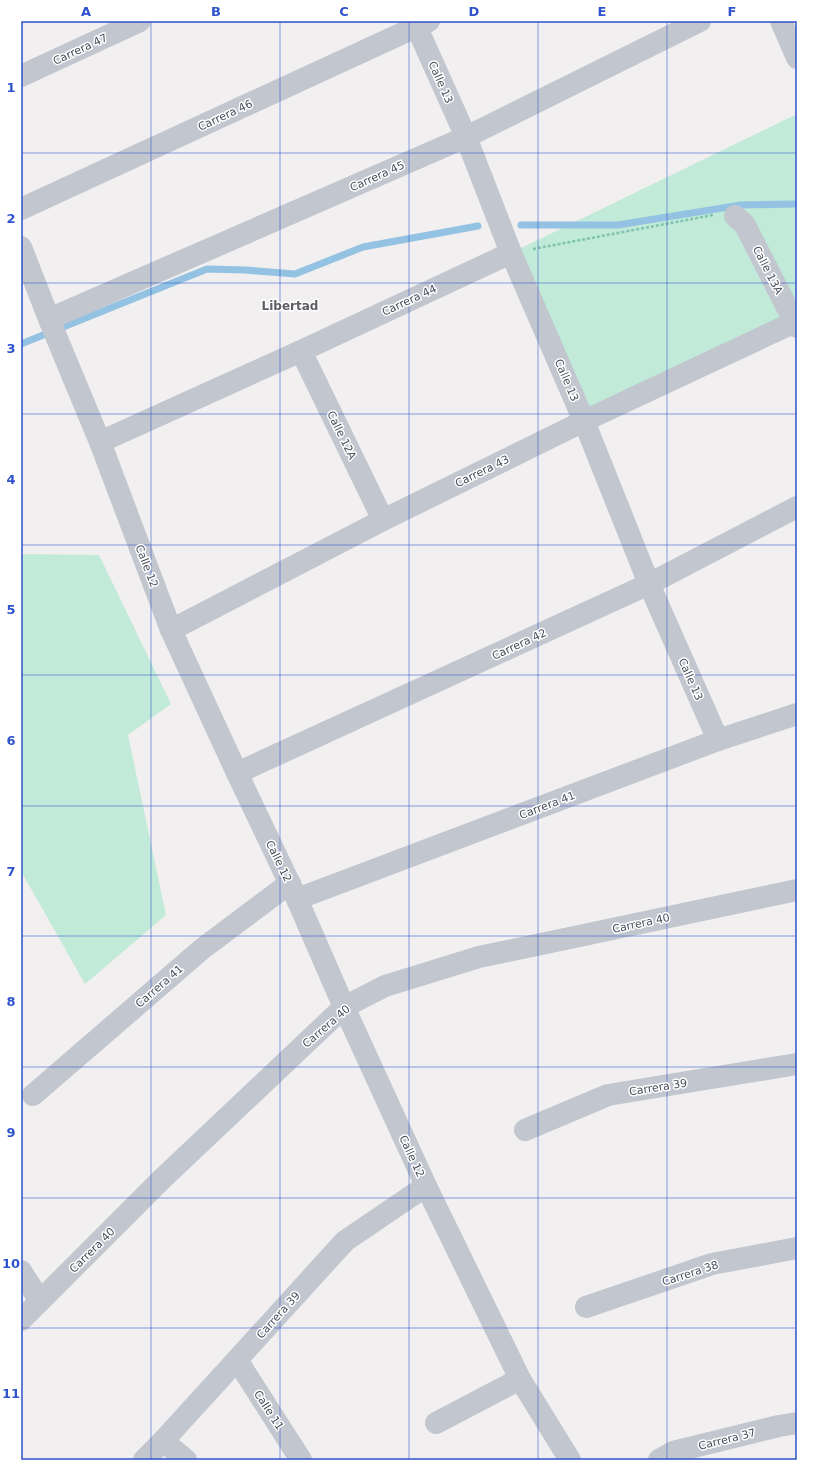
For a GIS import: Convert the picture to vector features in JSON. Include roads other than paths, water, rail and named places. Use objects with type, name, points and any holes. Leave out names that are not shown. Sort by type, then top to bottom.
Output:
[{"type":"street","name":"Carrera 47","points":[[21,76],[140,21]]},
{"type":"street","name":"Carrera 45","points":[[53,328],[466,137],[700,21]]},
{"type":"street","points":[[781,21],[797,58]]},
{"type":"street","name":"Calle 13","points":[[420,23],[511,253],[584,421],[649,584],[718,740]]},
{"type":"street","name":"Carrera 46","points":[[21,209],[420,23]]},
{"type":"street","name":"Calle 13A","points":[[735,216],[745,225],[796,324]]},
{"type":"street","name":"Calle 12","points":[[21,247],[100,442],[171,630],[237,773],[294,891],[344,1007],[426,1186],[520,1379],[570,1460]]},
{"type":"street","name":"Carrera 44","points":[[100,442],[301,351],[511,253]]},
{"type":"street","name":"Carrera 43","points":[[171,630],[383,520],[584,421],[796,324]]},
{"type":"street","name":"Calle 12A","points":[[301,351],[383,520]]},
{"type":"street","name":"Carrera 42","points":[[237,773],[649,584],[797,507]]},
{"type":"street","name":"Carrera 41","points":[[33,1095],[202,949],[294,891],[718,740],[797,714]]},
{"type":"street","name":"Carrera 40","points":[[21,1320],[161,1180],[344,1007],[385,986],[479,958],[797,890]]},
{"type":"street","name":"Carrera 39","points":[[525,1130],[608,1095],[797,1064]]},
{"type":"street","name":"Carrera 39","points":[[144,1460],[345,1241],[426,1186]]},
{"type":"street","name":"Carrera 38","points":[[586,1307],[712,1264],[797,1248]]},
{"type":"street","points":[[21,1271],[40,1301]]},
{"type":"street","name":"Calle 11","points":[[237,1360],[301,1460]]},
{"type":"street","points":[[436,1423],[520,1379]]},
{"type":"street","name":"Carrera 37","points":[[658,1460],[673,1452],[797,1423]]},
{"type":"street","points":[[163,1441],[186,1460]]},
{"type":"waterway","points":[[521,225],[618,225],[741,205],[797,204]]},
{"type":"waterway","points":[[21,344],[207,269],[295,274],[363,247],[478,226]]},
{"type":"district","name":"Libertad","points":[[290,306]]}]
